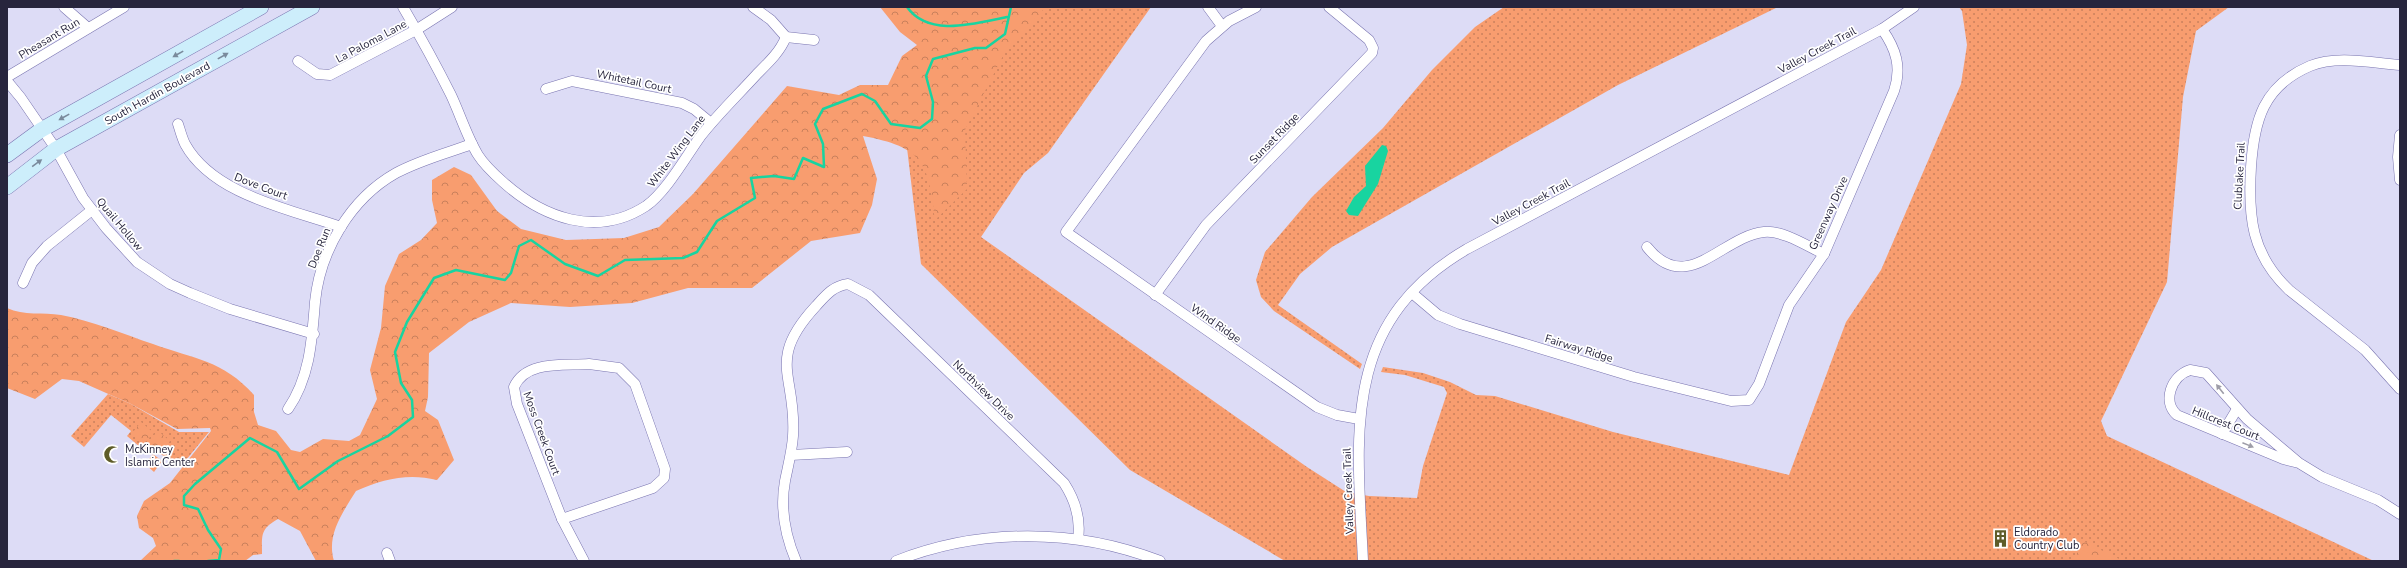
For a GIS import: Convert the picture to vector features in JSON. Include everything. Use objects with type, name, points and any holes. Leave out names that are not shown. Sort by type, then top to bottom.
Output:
[{"type":"main road","points":[[7,156],[41,130],[261,7]]},
{"type":"main road","name":"South Hardin Boulevard","points":[[7,187],[56,149],[312,7]]},
{"type":"street","points":[[64,7],[88,28]]},
{"type":"street","name":"Pheasant Run","points":[[7,77],[124,7]]},
{"type":"street","name":"White Wing Lane","points":[[403,7],[451,95],[472,144],[487,168],[519,195],[540,210],[566,218],[602,222],[617,220],[647,205],[658,195],[711,123],[777,53],[786,37]]},
{"type":"street","name":"La Paloma Lane","points":[[298,61],[318,74],[330,75],[416,30],[452,7]]},
{"type":"street","points":[[753,7],[771,20],[786,37],[814,40]]},
{"type":"street","points":[[1208,7],[1222,26],[1236,16],[1256,7]]},
{"type":"street","name":"Sunset Ridge","points":[[1155,295],[1206,225],[1372,53],[1373,48],[1369,40],[1330,7]]},
{"type":"street","name":"Valley Creek Trail","points":[[1362,561],[1359,419],[1362,393],[1373,356],[1392,320],[1412,293],[1437,269],[1468,249],[1882,29],[1914,7]]},
{"type":"street","name":"Wind Ridge","points":[[1222,26],[1197,52],[1066,232],[1317,407],[1337,415],[1359,419]]},
{"type":"street","name":"Greenway Drive","points":[[1749,400],[1759,384],[1789,305],[1824,254],[1896,84],[1898,71],[1896,54],[1882,29]]},
{"type":"street","name":"Clublake Trail","points":[[2400,65],[2325,61],[2300,71],[2279,86],[2263,107],[2255,129],[2249,203],[2251,225],[2256,240],[2267,263],[2278,278],[2289,290],[2365,350],[2400,389]]},
{"type":"street","name":"Quail Hollow","points":[[7,81],[21,98],[41,130],[56,149],[92,210],[126,252],[137,262],[170,284],[230,309],[314,334]]},
{"type":"street","name":"Whitetail Court","points":[[546,89],[572,81],[682,103],[694,109],[711,123]]},
{"type":"street","name":"Dove Court","points":[[178,124],[185,144],[210,173],[225,184],[243,194],[341,227]]},
{"type":"street","points":[[2400,135],[2398,164],[2400,180]]},
{"type":"street","name":"Doe Run","points":[[288,409],[299,392],[305,377],[314,334],[319,279],[328,253],[341,227],[364,200],[386,179],[415,164],[472,144]]},
{"type":"street","points":[[23,283],[32,263],[47,246],[92,210]]},
{"type":"street","points":[[1647,247],[1663,263],[1682,266],[1708,259],[1754,234],[1769,232],[1824,254]]},
{"type":"street","name":"Northview Drive","points":[[791,455],[793,419],[785,357],[795,332],[806,316],[839,285],[854,286],[869,296],[1064,483],[1072,496],[1076,510],[1078,539]]},
{"type":"street","name":"Fairway Ridge","points":[[1412,293],[1438,315],[1454,322],[1634,377],[1737,402],[1749,400]]},
{"type":"street","name":"Moss Creek Court","points":[[562,519],[653,488],[664,478],[665,470],[663,459],[635,384],[619,368],[609,365],[589,364],[539,368],[521,376],[514,387],[516,404],[562,519],[584,561]]},
{"type":"street","name":"Hillcrest Court","points":[[2299,463],[2283,459],[2182,418],[2171,409],[2169,397],[2176,379],[2186,371],[2202,371],[2210,377],[2237,409],[2299,463],[2322,477],[2378,500],[2400,514]]},
{"type":"street","points":[[2222,434],[2237,409]]},
{"type":"street","points":[[796,561],[782,508],[791,455],[847,452]]},
{"type":"street","points":[[896,561],[935,547],[968,540],[1004,537],[1078,539],[1123,549],[1160,561]]},
{"type":"green space","points":[[880,7],[1053,7],[1043,10],[1006,50],[965,130],[967,189],[935,220],[930,184],[919,160],[910,152],[898,146],[883,140],[863,136],[877,179],[872,205],[860,233],[811,241],[752,288],[688,288],[632,303],[570,307],[511,303],[469,322],[429,353],[428,397],[425,411],[438,420],[454,460],[437,480],[416,477],[396,478],[376,483],[356,491],[341,516],[334,533],[332,551],[334,561],[316,561],[300,531],[278,519],[268,526],[263,533],[262,554],[253,555],[245,561],[140,561],[156,546],[153,538],[139,528],[137,516],[144,501],[170,483],[211,431],[210,428],[177,429],[131,404],[79,381],[62,379],[35,399],[7,388],[7,308],[27,313],[61,315],[96,324],[207,362],[231,374],[254,395],[254,412],[258,425],[276,431],[291,450],[300,452],[323,439],[349,441],[360,435],[377,399],[370,370],[381,328],[385,286],[399,254],[421,240],[437,223],[432,200],[432,180],[454,167],[471,175],[497,211],[521,229],[566,240],[624,238],[659,227],[693,194],[787,86],[839,95],[860,85],[888,85],[902,56],[917,45],[900,32]]},
{"type":"green space","name":"Eldorado Country Club","points":[[1024,7],[1151,7],[1048,153],[1024,173],[981,237],[1307,467],[1346,492],[1369,496],[1417,498],[1423,466],[1447,393],[1444,387],[1405,375],[1381,372],[1383,367],[1423,373],[1450,382],[1476,395],[1495,396],[1613,432],[1789,475],[1846,322],[1881,270],[1961,84],[1967,45],[1962,11],[1959,7],[2229,7],[2196,31],[2183,97],[2167,282],[2101,421],[2107,436],[2374,561],[1285,561],[1130,470],[921,264],[907,148]]},
{"type":"green space","points":[[1504,7],[1778,7],[1618,85],[1332,247],[1300,274],[1278,305],[1362,364],[1360,369],[1274,311],[1261,297],[1256,280],[1265,252],[1312,197],[1383,128],[1432,70],[1475,27]]},
{"type":"green space","points":[[108,394],[131,404],[179,432],[209,432],[182,465],[150,449],[147,453],[127,436],[131,431],[111,415],[84,447],[71,436]]},
{"type":"green space","points":[[141,422],[154,433],[145,442],[133,432]]},
{"type":"green space","points":[[158,431],[170,441],[159,453],[147,443]]},
{"type":"green space","points":[[153,454],[162,461],[154,472],[145,464]]},
{"type":"green space","points":[[2083,541],[2123,561],[2073,561]]},
{"type":"green space","points":[[2083,550],[2096,557],[2094,561],[2078,561]]},
{"type":"shaded area","points":[[1382,145],[1386,146],[1388,151],[1378,184],[1358,216],[1349,215],[1346,211],[1354,197],[1366,186],[1365,166]]},
{"type":"waterway","points":[[907,7],[916,17],[940,25],[968,25],[1007,17]]},
{"type":"waterway","points":[[208,561],[219,560],[221,549],[208,530],[198,509],[184,505],[184,496],[195,484],[250,438],[277,452],[299,489],[338,461],[388,436],[413,417],[412,400],[401,383],[395,352],[407,322],[434,278],[456,270],[505,280],[511,273],[519,246],[531,240],[565,264],[598,276],[625,260],[683,258],[697,252],[717,221],[755,198],[751,178],[774,176],[794,179],[803,158],[824,167],[823,144],[815,124],[823,109],[862,94],[875,101],[891,124],[920,128],[932,119],[933,102],[926,76],[933,59],[975,48],[986,48],[1005,34],[1011,7]]},
{"type":"waterway","points":[[174,561],[179,561]]},
{"type":"place","name":"McKinney Islamic Center","points":[[112,455]]},
{"type":"place","name":"Eldorado Country Club","points":[[2001,538]]}]
